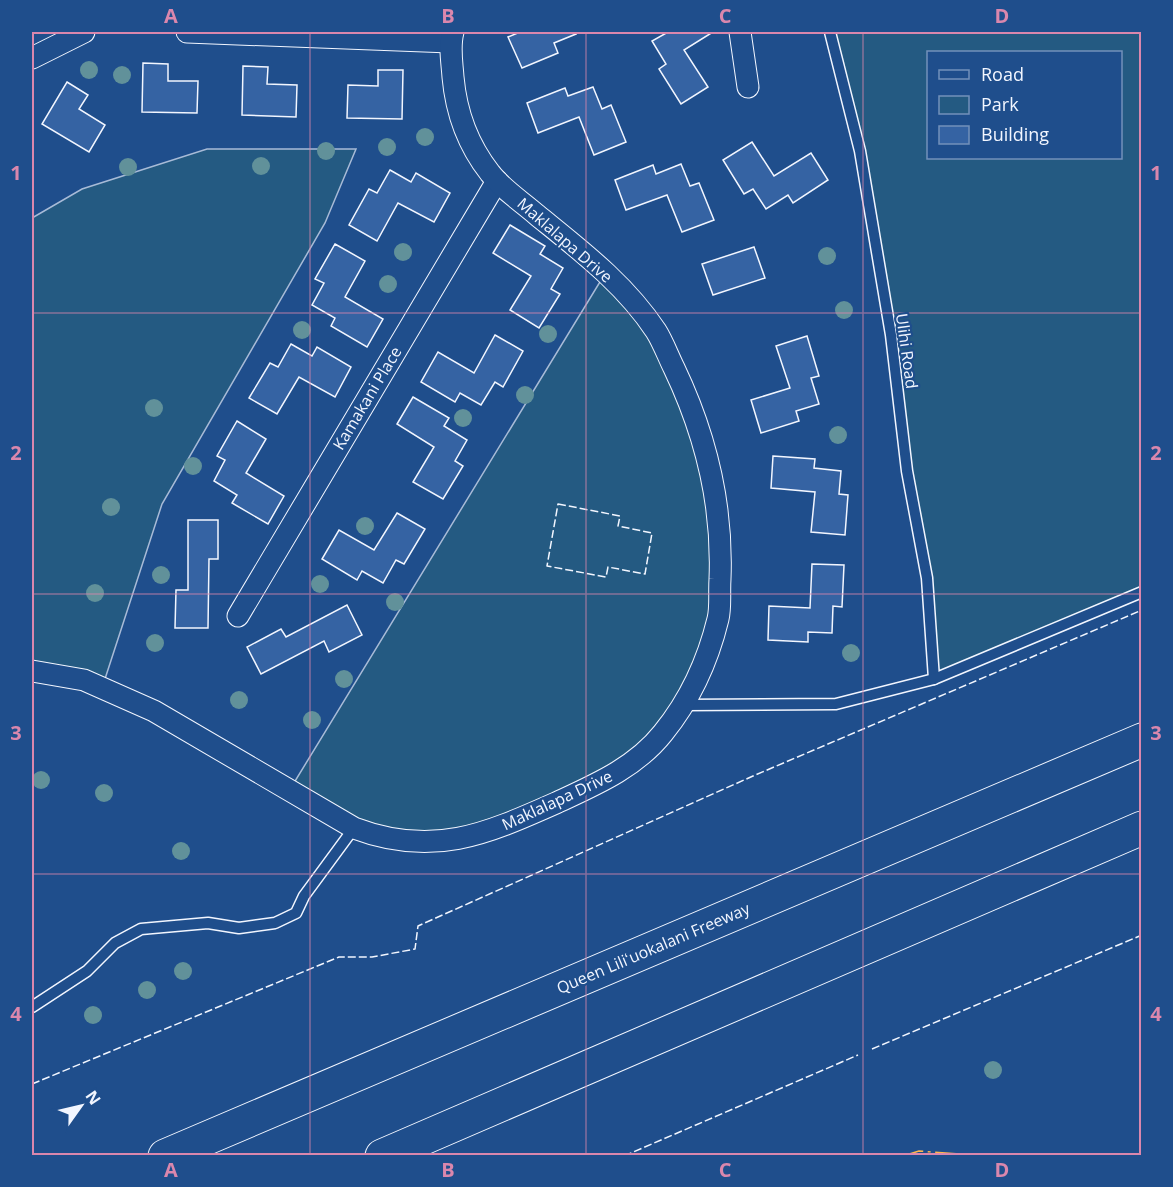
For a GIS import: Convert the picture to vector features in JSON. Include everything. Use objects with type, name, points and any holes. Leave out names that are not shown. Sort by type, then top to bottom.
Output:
[{"type":"highway","name":"Queen Liliʻuokalani Freeway","points":[[165,1155],[1142,740]]},
{"type":"highway","points":[[382,1155],[1142,828]]},
{"type":"street","points":[[32,58],[84,32]]},
{"type":"street","points":[[187,32],[452,37]]},
{"type":"street","points":[[740,32],[748,87]]},
{"type":"street","name":"Maklalapa Drive","points":[[32,671],[84,680],[154,711],[354,828],[383,839],[437,844],[483,833],[515,821],[602,782],[634,762],[662,735],[683,705],[704,664],[718,617],[721,558],[717,498],[703,441],[682,386],[656,332],[606,272],[497,181],[479,158],[460,116],[455,95],[452,37]]},
{"type":"street","name":"Kamakani Place","points":[[238,616],[497,181]]},
{"type":"lane","name":"Ulihi Road","points":[[830,32],[860,151],[891,335],[907,471],[927,578],[934,679]]},
{"type":"lane","points":[[683,705],[836,704],[934,679],[1142,592]]},
{"type":"lane","points":[[32,1007],[87,971],[115,944],[141,929],[208,922],[239,928],[275,923],[297,913],[304,896],[354,828]]},
{"type":"green space","points":[[830,32],[1141,32],[1141,592],[934,679],[927,578],[860,151]]},
{"type":"green space","points":[[207,149],[356,149],[325,223],[162,504],[102,688],[32,671],[32,218],[82,189]]},
{"type":"green space","points":[[606,272],[633,300],[703,441],[718,617],[662,735],[515,821],[407,842],[289,791]]},
{"type":"building","points":[[520,32],[575,32],[576,34],[554,43],[558,53],[522,68],[508,37]]},
{"type":"building","points":[[668,32],[713,32],[684,50],[708,87],[681,104],[659,69],[666,64],[652,41]]},
{"type":"building","points":[[143,63],[168,64],[168,81],[198,81],[197,113],[142,112]]},
{"type":"building","points":[[243,66],[268,67],[267,84],[297,85],[296,117],[242,115]]},
{"type":"building","points":[[378,70],[403,70],[402,119],[347,118],[348,85],[378,86]]},
{"type":"building","points":[[67,82],[88,95],[79,109],[105,125],[89,152],[42,124]]},
{"type":"building","points":[[593,87],[602,109],[611,105],[626,142],[594,155],[579,117],[538,133],[527,103],[565,88],[568,96]]},
{"type":"building","points":[[752,142],[774,176],[811,153],[828,180],[793,203],[788,195],[766,209],[753,189],[744,194],[723,160]]},
{"type":"building","points":[[681,164],[690,186],[699,183],[714,220],[682,232],[667,195],[626,210],[615,180],[653,165],[656,174]]},
{"type":"building","points":[[390,170],[411,182],[416,173],[450,193],[434,222],[398,203],[377,241],[349,225],[369,189],[377,193]]},
{"type":"building","points":[[510,225],[545,246],[540,254],[563,268],[551,289],[560,294],[539,328],[510,310],[531,276],[493,253]]},
{"type":"building","points":[[335,244],[365,261],[345,297],[383,319],[367,347],[331,326],[335,318],[312,305],[324,283],[315,279]]},
{"type":"building","points":[[754,247],[765,278],[713,295],[702,264]]},
{"type":"building","points":[[495,335],[523,351],[503,387],[495,382],[481,405],[460,393],[455,402],[421,382],[438,352],[474,373]]},
{"type":"building","points":[[807,336],[819,376],[811,378],[819,404],[796,411],[799,421],[761,433],[751,400],[790,388],[776,346]]},
{"type":"building","points":[[291,344],[312,356],[317,347],[351,367],[335,397],[299,377],[277,414],[249,398],[270,363],[278,367]]},
{"type":"building","points":[[413,397],[449,418],[444,426],[467,440],[455,461],[463,466],[443,499],[413,482],[434,447],[397,424]]},
{"type":"building","points":[[237,421],[266,439],[246,473],[284,496],[268,524],[232,503],[237,495],[214,481],[225,460],[217,456]]},
{"type":"building","points":[[773,456],[815,459],[814,468],[841,471],[839,494],[848,495],[845,535],[811,532],[815,492],[771,488]]},
{"type":"building","points":[[397,513],[425,529],[404,564],[396,560],[383,583],[362,571],[357,580],[322,559],[339,530],[374,550]]},
{"type":"building","points":[[188,520],[218,520],[218,559],[209,559],[208,628],[175,628],[176,590],[188,590]]},
{"type":"building","points":[[812,564],[844,565],[842,607],[833,606],[832,633],[808,632],[808,642],[768,640],[769,606],[810,608]]},
{"type":"building","points":[[347,605],[362,635],[329,652],[324,641],[261,674],[247,647],[281,629],[286,637]]},
{"type":"fence","points":[[558,504],[620,516],[618,526],[652,533],[645,574],[608,567],[606,577],[547,566],[558,504]]},
{"type":"fence","points":[[32,1084],[339,957],[372,957],[415,949],[418,926],[753,776],[1142,610]]},
{"type":"fence","points":[[872,1049],[1142,935]]},
{"type":"fence","points":[[624,1156],[858,1055]]},
{"type":"power","points":[[903,1156],[919,1151],[986,1156]]}]
